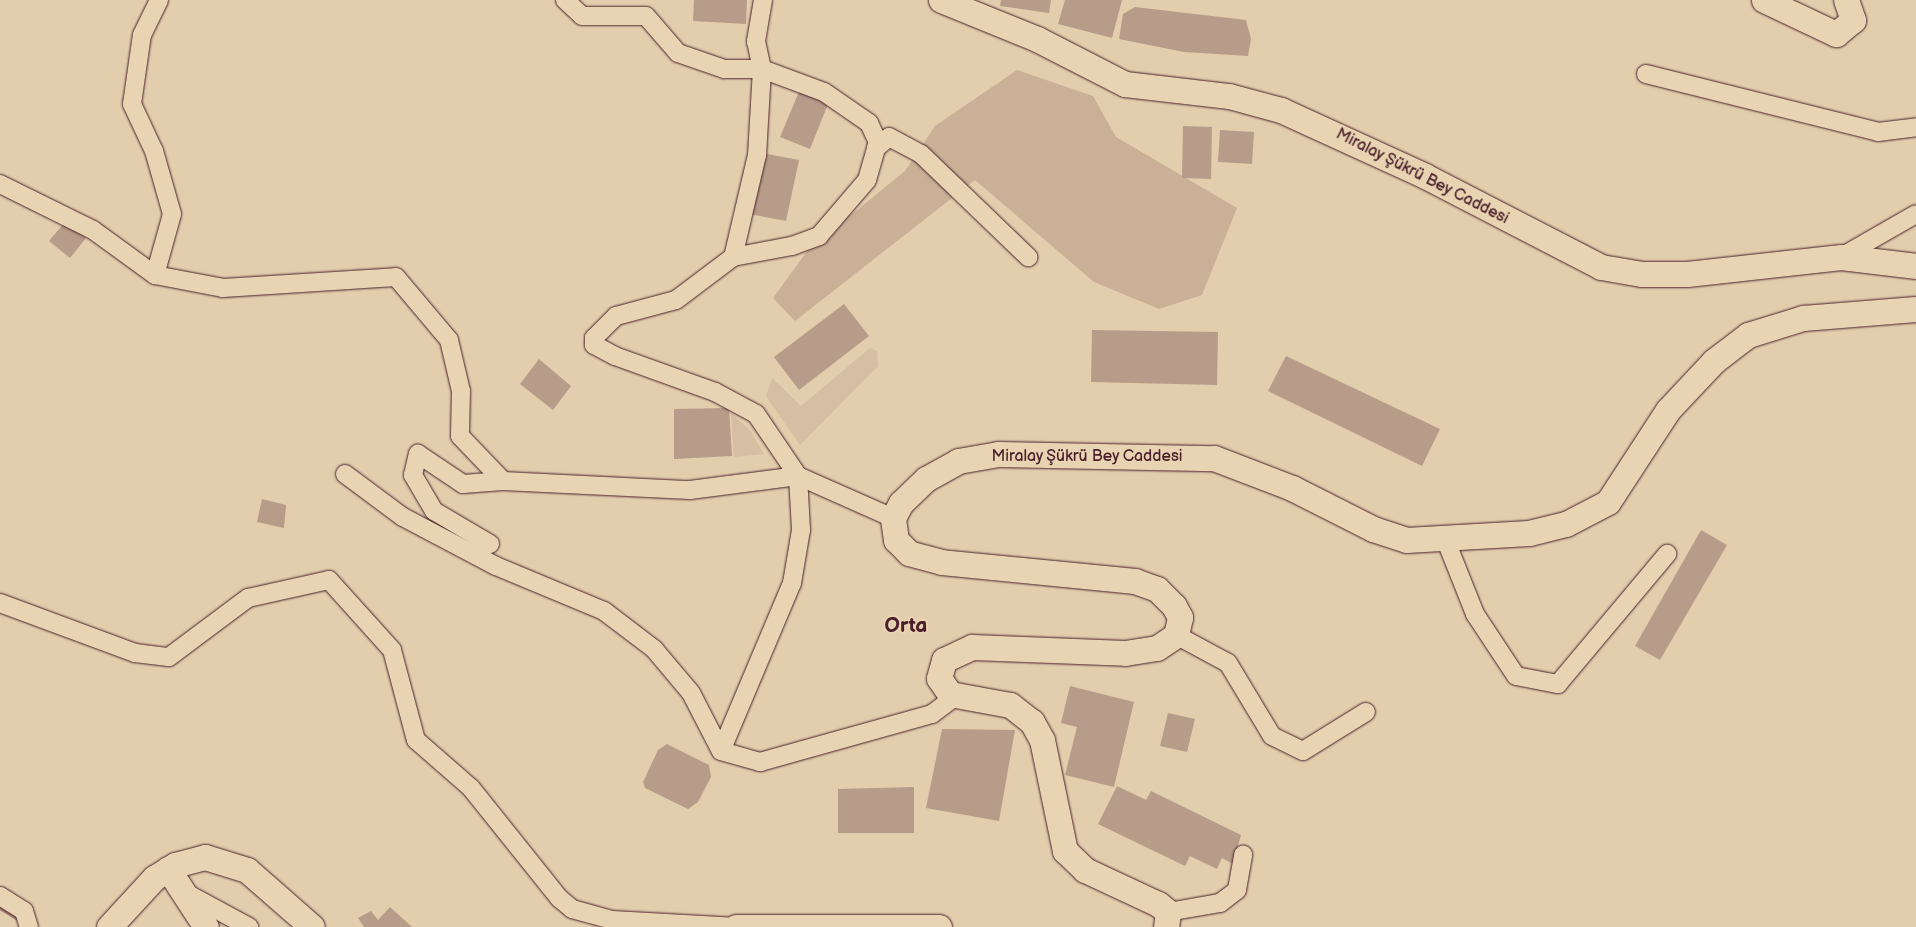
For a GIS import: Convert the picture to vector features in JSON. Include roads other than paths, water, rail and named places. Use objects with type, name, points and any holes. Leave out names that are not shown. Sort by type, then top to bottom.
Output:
[{"type":"main road","name":"Miralay Şükrü Bey Caddesi","points":[[941,0],[1037,39],[1125,84],[1229,96],[1281,110],[1425,176],[1601,267],[1669,274],[1841,257],[1916,266]]},
{"type":"main road","points":[[1764,0],[1836,34],[1853,20],[1846,0]]},
{"type":"main road","name":"Miralay Şükrü Bey Caddesi","points":[[893,518],[914,490],[958,461],[1018,453],[1181,456],[1214,458],[1244,468],[1389,536],[1446,541],[1536,532],[1597,510],[1624,482],[1668,410],[1714,361],[1748,335],[1803,318],[1916,309]]},
{"type":"main road","points":[[893,518],[901,547],[930,560],[1048,569],[1148,584],[1174,606],[1180,617],[1176,635],[1157,648],[1125,653],[1003,646],[961,649],[951,654],[940,668],[943,688],[956,696],[1010,705],[1032,722],[1042,740],[1060,836],[1069,856],[1085,870],[1167,920]]},
{"type":"main road","points":[[109,927],[139,890],[168,869],[205,857],[234,864],[256,876],[312,927]]},
{"type":"main road","points":[[168,869],[206,927]]},
{"type":"main road","points":[[737,927],[939,927]]},
{"type":"street","points":[[155,275],[172,214],[154,151],[132,104],[142,34],[159,0]]},
{"type":"street","points":[[565,0],[582,16],[646,16],[678,53],[724,69],[762,68],[824,92],[869,123],[879,144]]},
{"type":"street","points":[[733,257],[757,155],[762,68],[756,41],[763,0]]},
{"type":"street","points":[[1646,74],[1878,132],[1916,127]]},
{"type":"street","points":[[721,750],[792,583],[801,530],[798,476],[756,414],[715,392],[594,344],[602,326],[616,316],[676,300],[733,257],[792,246],[819,236],[867,180],[879,144],[889,137],[921,154],[1028,257]]},
{"type":"street","points":[[0,184],[93,230],[155,275],[223,288],[396,277],[449,340],[461,391],[460,436],[503,481]]},
{"type":"street","points":[[1841,257],[1916,214]]},
{"type":"street","points":[[490,544],[434,511],[413,475],[418,454],[463,484],[503,481],[690,490],[798,476],[893,518]]},
{"type":"street","points":[[345,474],[403,517],[496,566],[604,611],[654,649],[691,693],[721,750],[760,762],[932,714],[956,696]]},
{"type":"street","points":[[1446,541],[1475,614],[1516,676],[1558,684],[1667,554]]},
{"type":"street","points":[[0,603],[135,654],[169,657],[248,598],[329,580],[392,650],[416,740],[471,788],[559,898],[572,909],[612,920],[737,927]]},
{"type":"street","points":[[1176,635],[1228,663],[1272,736],[1303,752],[1366,712]]},
{"type":"street","points":[[1167,920],[1220,903],[1237,890],[1243,855]]},
{"type":"street","points":[[181,891],[249,927]]},
{"type":"street","points":[[0,896],[24,911],[29,927]]},
{"type":"waterway","points":[[0,907],[20,919]]},
{"type":"district","name":"Orta","points":[[906,626]]}]
